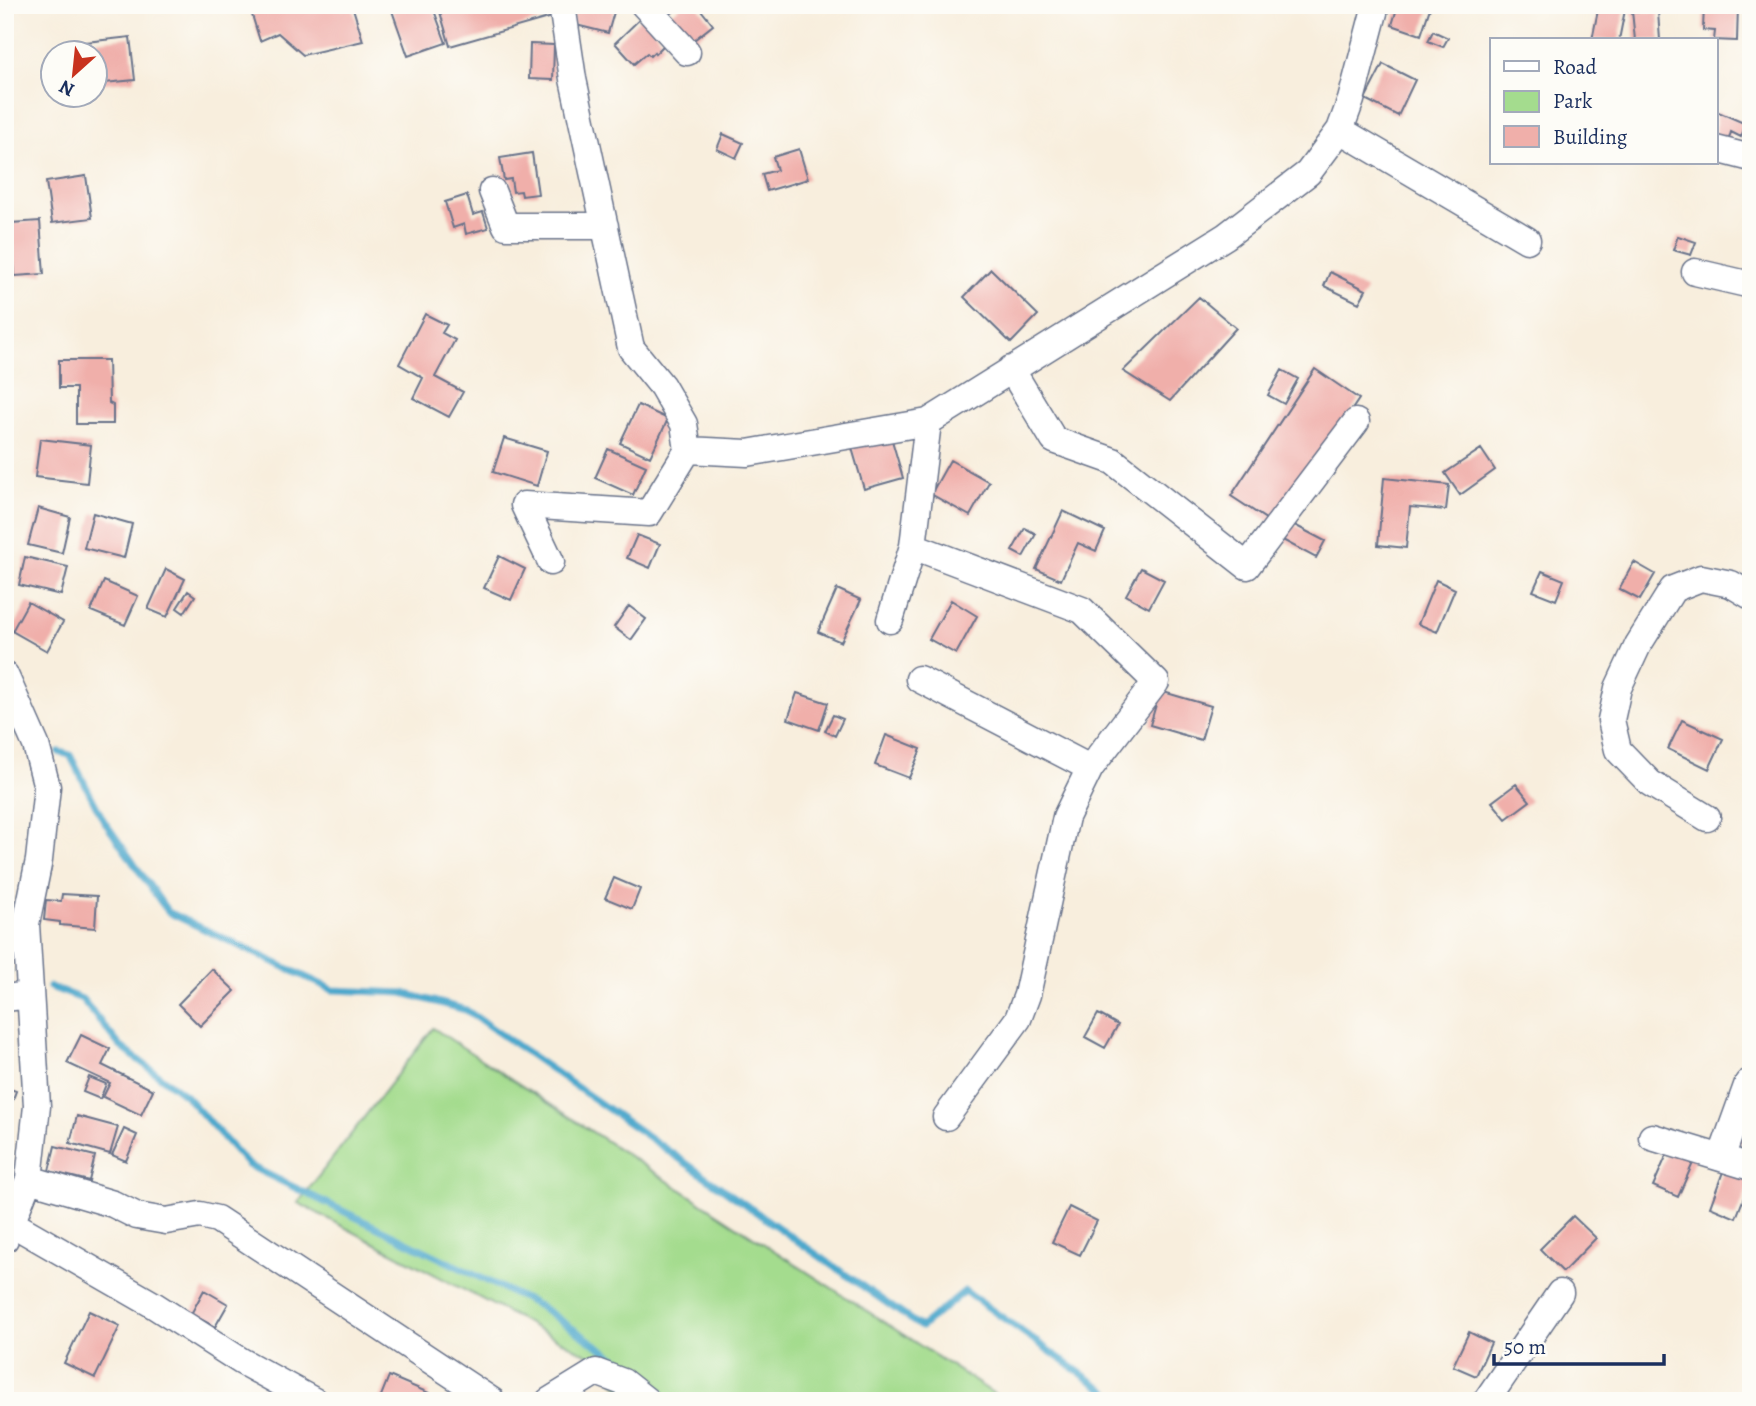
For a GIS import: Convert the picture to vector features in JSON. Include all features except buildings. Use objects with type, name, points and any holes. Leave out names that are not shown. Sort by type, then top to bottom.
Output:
[{"type":"street","points":[[551,562],[524,505],[649,513],[688,450],[684,424],[662,386],[631,348],[573,79],[562,5]]},
{"type":"street","points":[[688,450],[747,453],[928,422],[1226,236],[1308,173],[1340,130],[1351,100],[1376,5]]},
{"type":"street","points":[[646,6],[687,51]]},
{"type":"street","points":[[1340,130],[1527,240]]},
{"type":"street","points":[[1718,150],[1751,158]]},
{"type":"street","points":[[492,191],[506,226],[605,226]]},
{"type":"street","points":[[1695,272],[1751,285]]},
{"type":"street","points":[[1011,369],[1054,440],[1114,461],[1247,566],[1356,422]]},
{"type":"street","points":[[890,620],[914,546],[928,422]]},
{"type":"street","points":[[914,546],[1082,610],[1156,682],[1090,768],[1066,817],[1027,995],[1018,1019],[946,1117]]},
{"type":"street","points":[[1707,818],[1650,783],[1618,750],[1611,720],[1618,688],[1637,645],[1673,589],[1701,578],[1731,584],[1751,596]]},
{"type":"street","points":[[5,675],[36,745],[47,787],[18,997],[37,1106],[29,1179],[9,1231],[152,1304],[241,1362],[314,1401]]},
{"type":"street","points":[[919,679],[1090,768]]},
{"type":"street","points":[[1721,1158],[1748,1083],[1751,1084]]},
{"type":"street","points":[[1651,1137],[1751,1167]]},
{"type":"street","points":[[29,1179],[113,1204],[137,1216],[166,1222],[200,1215],[217,1219],[492,1401]]},
{"type":"street","points":[[1486,1401],[1560,1293]]},
{"type":"street","points":[[549,1401],[596,1372],[622,1382],[647,1401]]},
{"type":"green space","points":[[433,1028],[1005,1401],[631,1401],[594,1358],[298,1203]]},
{"type":"waterway","points":[[5,734],[11,736]]},
{"type":"waterway","points":[[59,752],[70,755],[104,821],[168,912],[333,990],[403,993],[466,1010],[921,1327],[965,1291],[1120,1401]]},
{"type":"waterway","points":[[5,971],[9,972]]},
{"type":"waterway","points":[[50,987],[82,999],[120,1046],[186,1096],[248,1165],[541,1307],[652,1383],[666,1401]]}]
